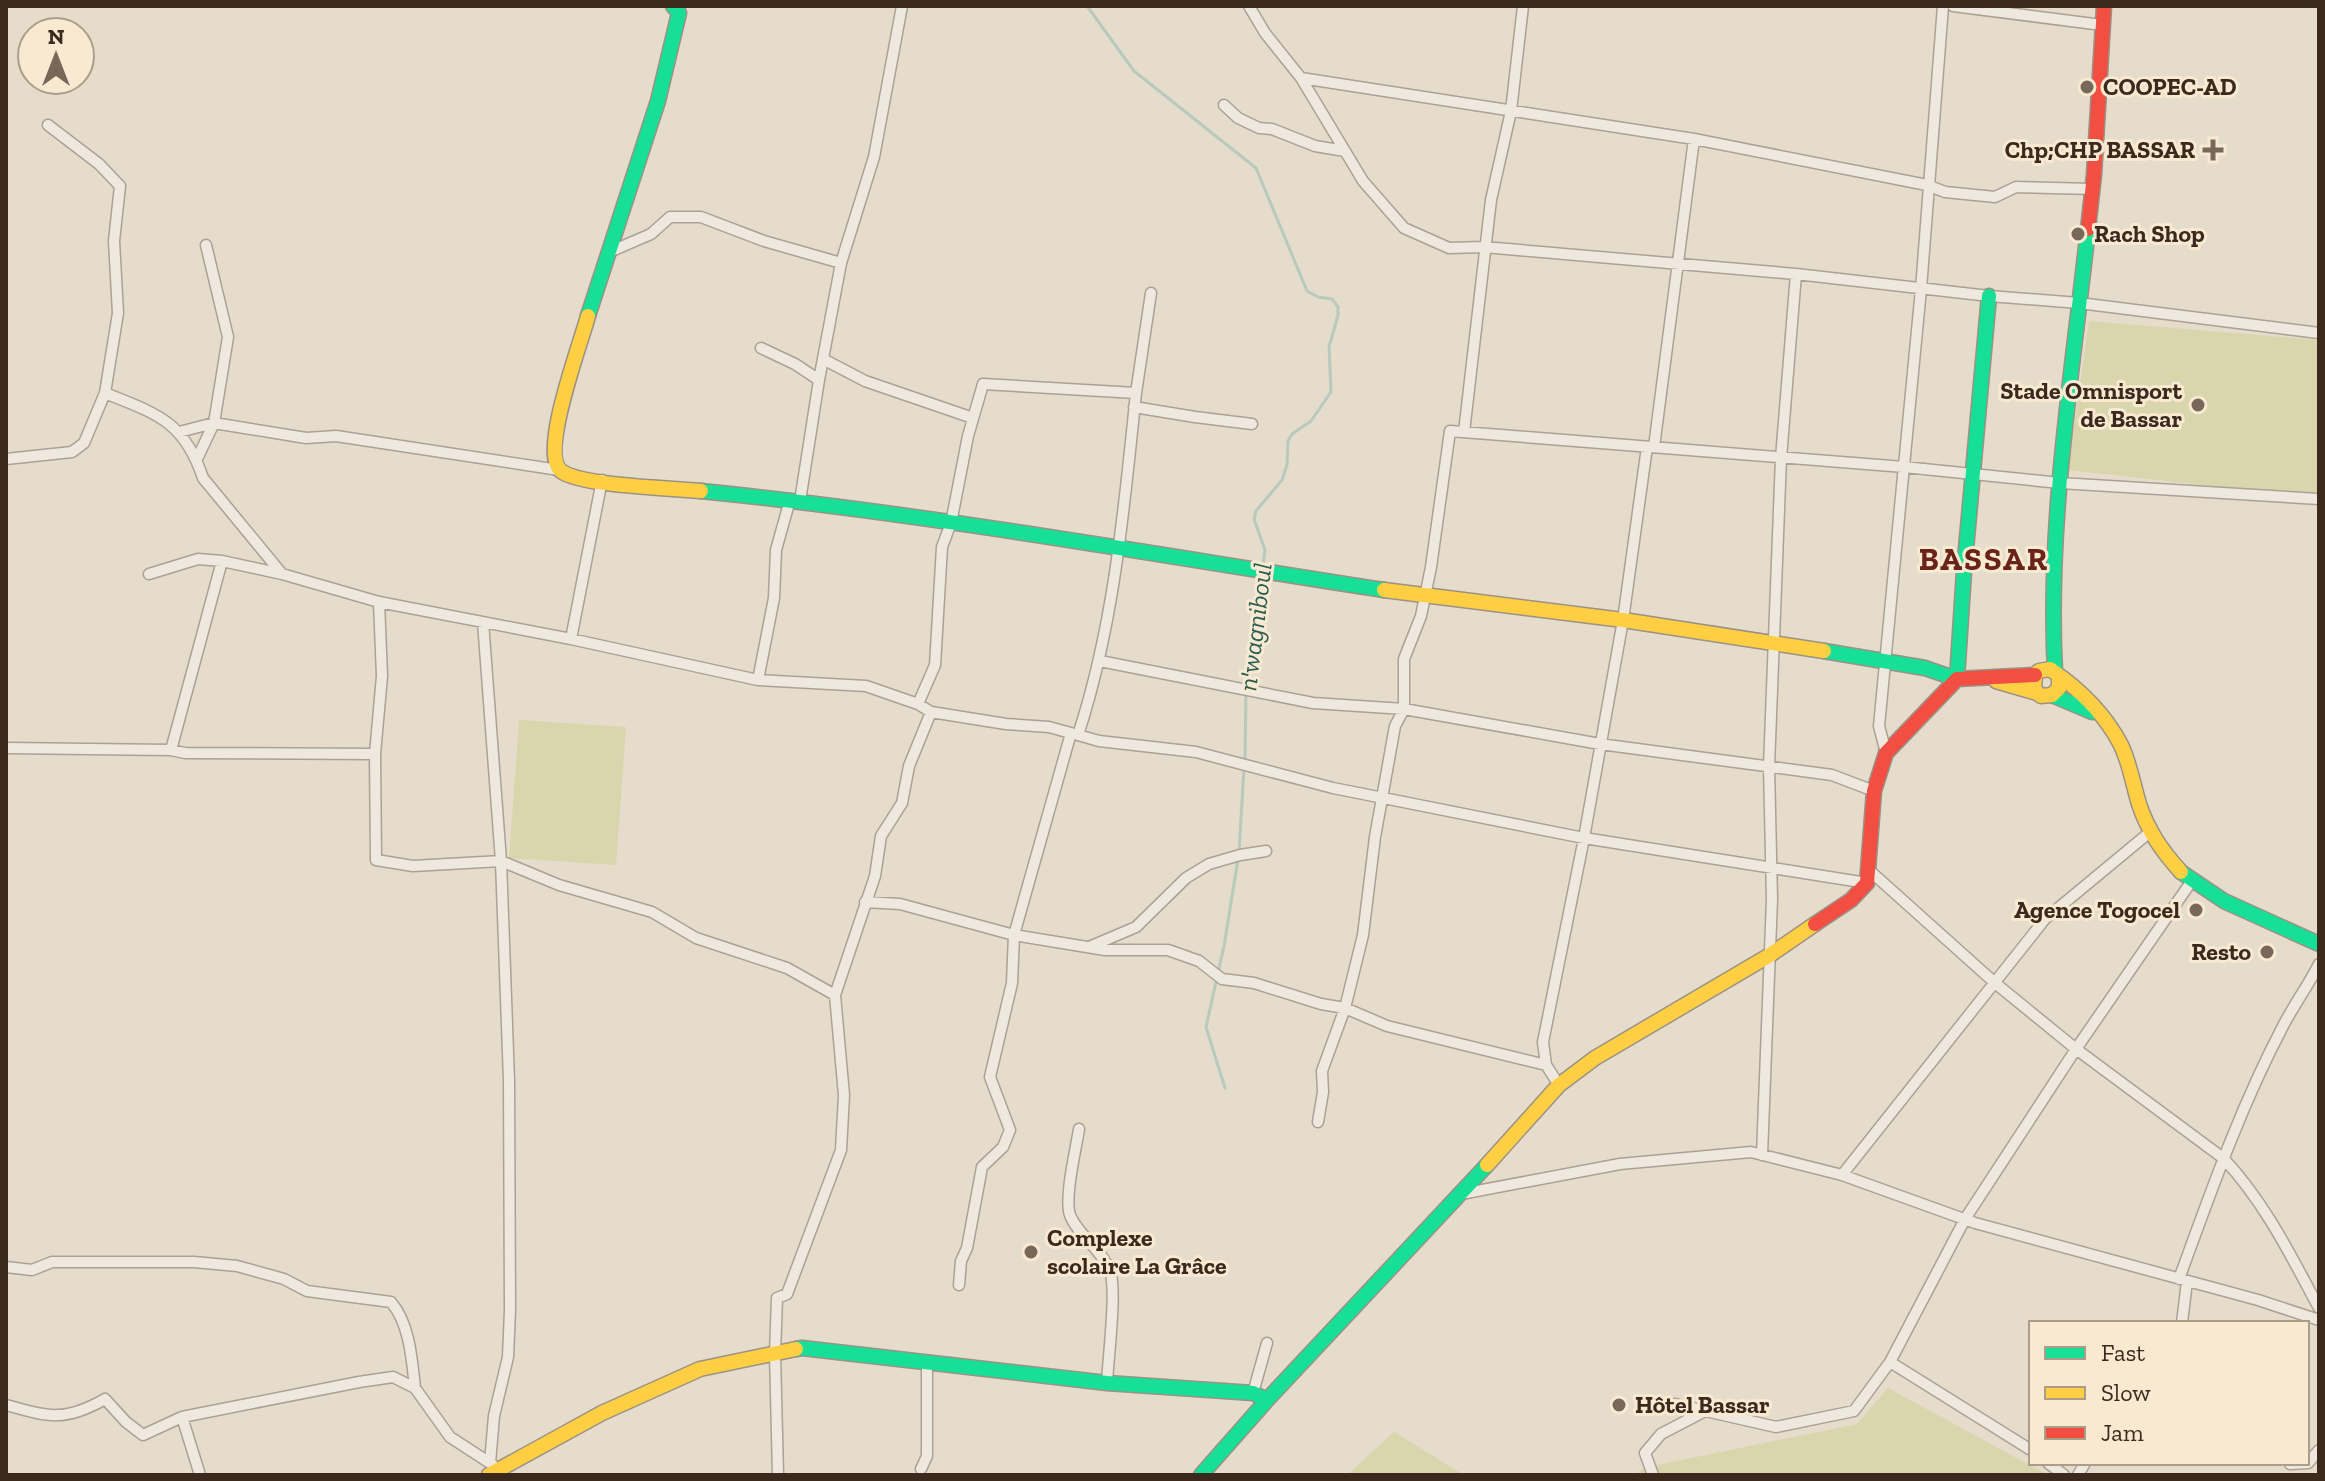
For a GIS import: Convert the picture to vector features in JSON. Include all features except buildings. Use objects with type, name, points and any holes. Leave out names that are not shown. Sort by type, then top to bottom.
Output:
[{"type":"street","points":[[559,470],[553,457],[556,426],[607,253],[658,101],[679,13],[673,6]]},
{"type":"street","points":[[758,680],[774,598],[776,550],[795,500],[841,263],[874,157],[902,6]]},
{"type":"street","points":[[1249,6],[1265,33],[1301,78],[1363,181],[1404,228],[1449,248],[1484,247],[1796,274],[2079,303],[2319,333]]},
{"type":"street","points":[[1464,432],[1484,247],[1511,111],[1523,6]]},
{"type":"street","points":[[1886,753],[1879,726],[1884,660],[1921,289],[1943,6]]},
{"type":"street","points":[[1953,6],[2102,25]]},
{"type":"street","points":[[2044,694],[2059,688],[2052,617],[2060,483],[2093,189],[2104,6]]},
{"type":"street","points":[[1301,78],[1694,139],[1927,185],[1945,192],[1995,197],[2016,187],[2093,189]]},
{"type":"street","points":[[1224,105],[1238,118],[1259,128],[1272,129],[1315,146],[1345,151]]},
{"type":"street","points":[[6,459],[72,452],[84,443],[105,393],[118,313],[114,241],[120,186],[99,164],[48,125]]},
{"type":"street","points":[[1559,1085],[1546,1065],[1543,1042],[1623,620],[1679,265],[1694,139]]},
{"type":"street","points":[[607,253],[651,234],[670,217],[701,217],[764,241],[841,263]]},
{"type":"street","points":[[197,459],[214,423],[228,337],[206,245]]},
{"type":"street","points":[[1762,1155],[1772,868],[1769,767],[1781,458],[1796,274]]},
{"type":"street","points":[[959,1285],[961,1261],[967,1248],[982,1167],[1003,1147],[1010,1130],[990,1077],[1012,983],[1014,935],[1100,661],[1109,617],[1151,293]]},
{"type":"street","points":[[1201,1475],[1260,1397],[1461,1194],[1559,1085],[1595,1058],[1770,955],[1851,900],[1868,876],[1874,791],[1886,753],[1957,679],[1989,296]]},
{"type":"street","points":[[761,348],[795,364],[819,380]]},
{"type":"street","points":[[823,359],[865,381],[973,418]]},
{"type":"street","points":[[918,704],[935,665],[942,547],[951,523],[983,384],[1136,393]]},
{"type":"street","points":[[105,393],[158,414],[179,432],[197,459],[203,478],[282,574]]},
{"type":"street","points":[[1134,407],[1252,424]]},
{"type":"street","points":[[179,432],[214,423],[306,438],[336,436],[559,470],[578,479],[795,500],[1018,531],[1424,596],[1623,620],[1776,646],[1884,660],[1925,668],[1957,679],[2037,673],[2050,669],[2081,693],[2113,733],[2125,754],[2150,832],[2191,882],[2244,911],[2319,944]]},
{"type":"street","points":[[1318,1122],[1323,1092],[1322,1071],[1345,1008],[1363,935],[1375,837],[1395,726],[1404,709],[1404,659],[1421,616],[1450,431],[1904,467],[2060,483],[2319,499]]},
{"type":"street","points":[[571,639],[602,480]]},
{"type":"street","points":[[149,574],[198,559],[222,561],[282,574],[379,602],[571,639],[758,680],[866,686],[918,704],[931,712],[1006,724],[1049,727],[1099,741],[1196,752],[1333,788],[1584,838],[1772,868],[1868,876],[2076,1049],[2223,1158],[2251,1191],[2319,1308]]},
{"type":"street","points":[[171,750],[222,561]]},
{"type":"street","points":[[379,602],[382,676],[375,754],[376,860],[413,866],[501,861],[559,885],[652,912],[696,938],[787,968],[835,995]]},
{"type":"street","points":[[2044,694],[2032,684],[2052,617]]},
{"type":"street","points":[[483,622],[501,861],[509,1080],[510,1310],[508,1357],[494,1416],[495,1470]]},
{"type":"street","points":[[1100,661],[1313,703],[1404,709],[1600,744],[1832,775],[1874,791]]},
{"type":"street","points":[[1984,678],[2078,704],[2097,715]]},
{"type":"street","points":[[778,1475],[777,1298],[787,1294],[841,1150],[844,1095],[835,995],[875,876],[881,836],[902,803],[909,766],[931,712]]},
{"type":"street","points":[[6,748],[375,754]]},
{"type":"street","points":[[1842,1175],[2045,919],[2150,832]]},
{"type":"street","points":[[1087,947],[1136,927],[1186,878],[1209,864],[1266,851]]},
{"type":"street","points":[[1675,1404],[1776,1427],[1854,1411],[1890,1362],[1965,1219],[2076,1049],[2191,882]]},
{"type":"street","points":[[865,902],[900,904],[1014,935],[1105,950],[1168,950],[1199,961],[1222,979],[1254,983],[1321,1004],[1345,1008],[1387,1026],[1546,1065]]},
{"type":"street","points":[[2182,1321],[2183,1280],[2223,1158],[2283,1025],[2319,964]]},
{"type":"street","points":[[1079,1129],[1068,1197],[1070,1217],[1095,1246],[1110,1271],[1112,1291],[1107,1383]]},
{"type":"street","points":[[1461,1194],[1620,1164],[1751,1152],[1842,1175],[1965,1219],[2258,1300],[2319,1320]]},
{"type":"street","points":[[6,1267],[32,1270],[52,1262],[223,1265],[284,1279],[307,1291],[391,1302],[404,1328],[415,1388],[450,1437],[495,1470]]},
{"type":"street","points":[[1260,1397],[1267,1343]]},
{"type":"street","points":[[495,1470],[602,1413],[700,1369],[802,1348],[1260,1397]]},
{"type":"street","points":[[1890,1362],[2029,1449]]},
{"type":"street","points":[[921,1469],[927,1456],[927,1363]]},
{"type":"street","points":[[6,1405],[50,1417],[81,1413],[105,1399],[143,1435],[182,1417],[359,1382],[393,1377],[415,1388]]},
{"type":"street","points":[[1653,1475],[1645,1453],[1661,1434],[1705,1411]]},
{"type":"street","points":[[182,1417],[200,1475]]},
{"type":"shaded area","name":"Stade Omnisport de Bassar","points":[[2089,321],[2319,340],[2319,495],[2068,470]]},
{"type":"shaded area","points":[[519,720],[626,727],[616,865],[509,858]]},
{"type":"shaded area","points":[[1888,1388],[2048,1475],[1635,1475],[1643,1468],[1857,1424]]},
{"type":"shaded area","points":[[1394,1432],[1464,1475],[1347,1475]]},
{"type":"waterway","name":"n'wagniboul","points":[[1087,6],[1134,71],[1256,168],[1307,291],[1332,299],[1338,307],[1329,347],[1331,392],[1311,421],[1292,434],[1288,441],[1287,465],[1282,480],[1256,511],[1254,519],[1265,550],[1263,565]]},
{"type":"waterway","name":"n'wagniboul","points":[[1245,760],[1246,688],[1262,577]]},
{"type":"waterway","name":"n'wagniboul","points":[[1239,852],[1244,768]]},
{"type":"waterway","name":"n'wagniboul","points":[[1225,1088],[1206,1027],[1224,946],[1238,859]]},
{"type":"traffic: fast","points":[[588,316],[658,101],[679,13],[673,6]]},
{"type":"traffic: fast","points":[[2055,672],[2053,617],[2058,506],[2088,229]]},
{"type":"traffic: fast","points":[[1824,651],[1925,668],[1957,679],[1989,296]]},
{"type":"traffic: fast","points":[[701,491],[958,523],[1384,590]]},
{"type":"traffic: fast","points":[[2052,695],[2092,712]]},
{"type":"traffic: fast","points":[[2181,872],[2224,901],[2319,944]]},
{"type":"traffic: fast","points":[[1201,1475],[1487,1165]]},
{"type":"traffic: fast","points":[[796,1349],[1107,1383],[1253,1393],[1267,1400]]},
{"type":"traffic: slow","points":[[588,316],[558,421],[556,460],[561,471],[606,483],[701,491]]},
{"type":"traffic: slow","points":[[1384,590],[1623,620],[1824,651]]},
{"type":"traffic: slow","points":[[2059,677],[2059,688],[2052,695],[2041,696],[2034,689],[2035,675],[2050,669],[2081,693],[2099,712],[2124,752],[2147,823],[2181,872]]},
{"type":"traffic: slow","points":[[1996,681],[2037,693]]},
{"type":"traffic: slow","points":[[1487,1165],[1559,1085],[1595,1058],[1770,955],[1815,924]]},
{"type":"traffic: slow","points":[[489,1475],[602,1413],[700,1369],[796,1349]]},
{"type":"traffic: jam","points":[[2088,229],[2104,6]]},
{"type":"traffic: jam","points":[[1815,924],[1851,900],[1867,883],[1874,791],[1886,753],[1957,679],[2035,675]]},
{"type":"place","name":"COOPEC-AD","points":[[2087,87]]},
{"type":"place","name":"Chp;CHP BASSAR","points":[[2213,150]]},
{"type":"place","name":"Rach Shop","points":[[2078,234]]},
{"type":"place","name":"Stade Omnisport de Bassar","points":[[2198,405]]},
{"type":"place","name":"Agence Togocel","points":[[2196,910]]},
{"type":"place","name":"Resto","points":[[2267,952]]},
{"type":"place","name":"Complexe scolaire La Grâce","points":[[1031,1252]]},
{"type":"place","name":"Hôtel Bassar","points":[[1619,1405]]},
{"type":"district","name":"BASSAR","points":[[1984,559]]}]
